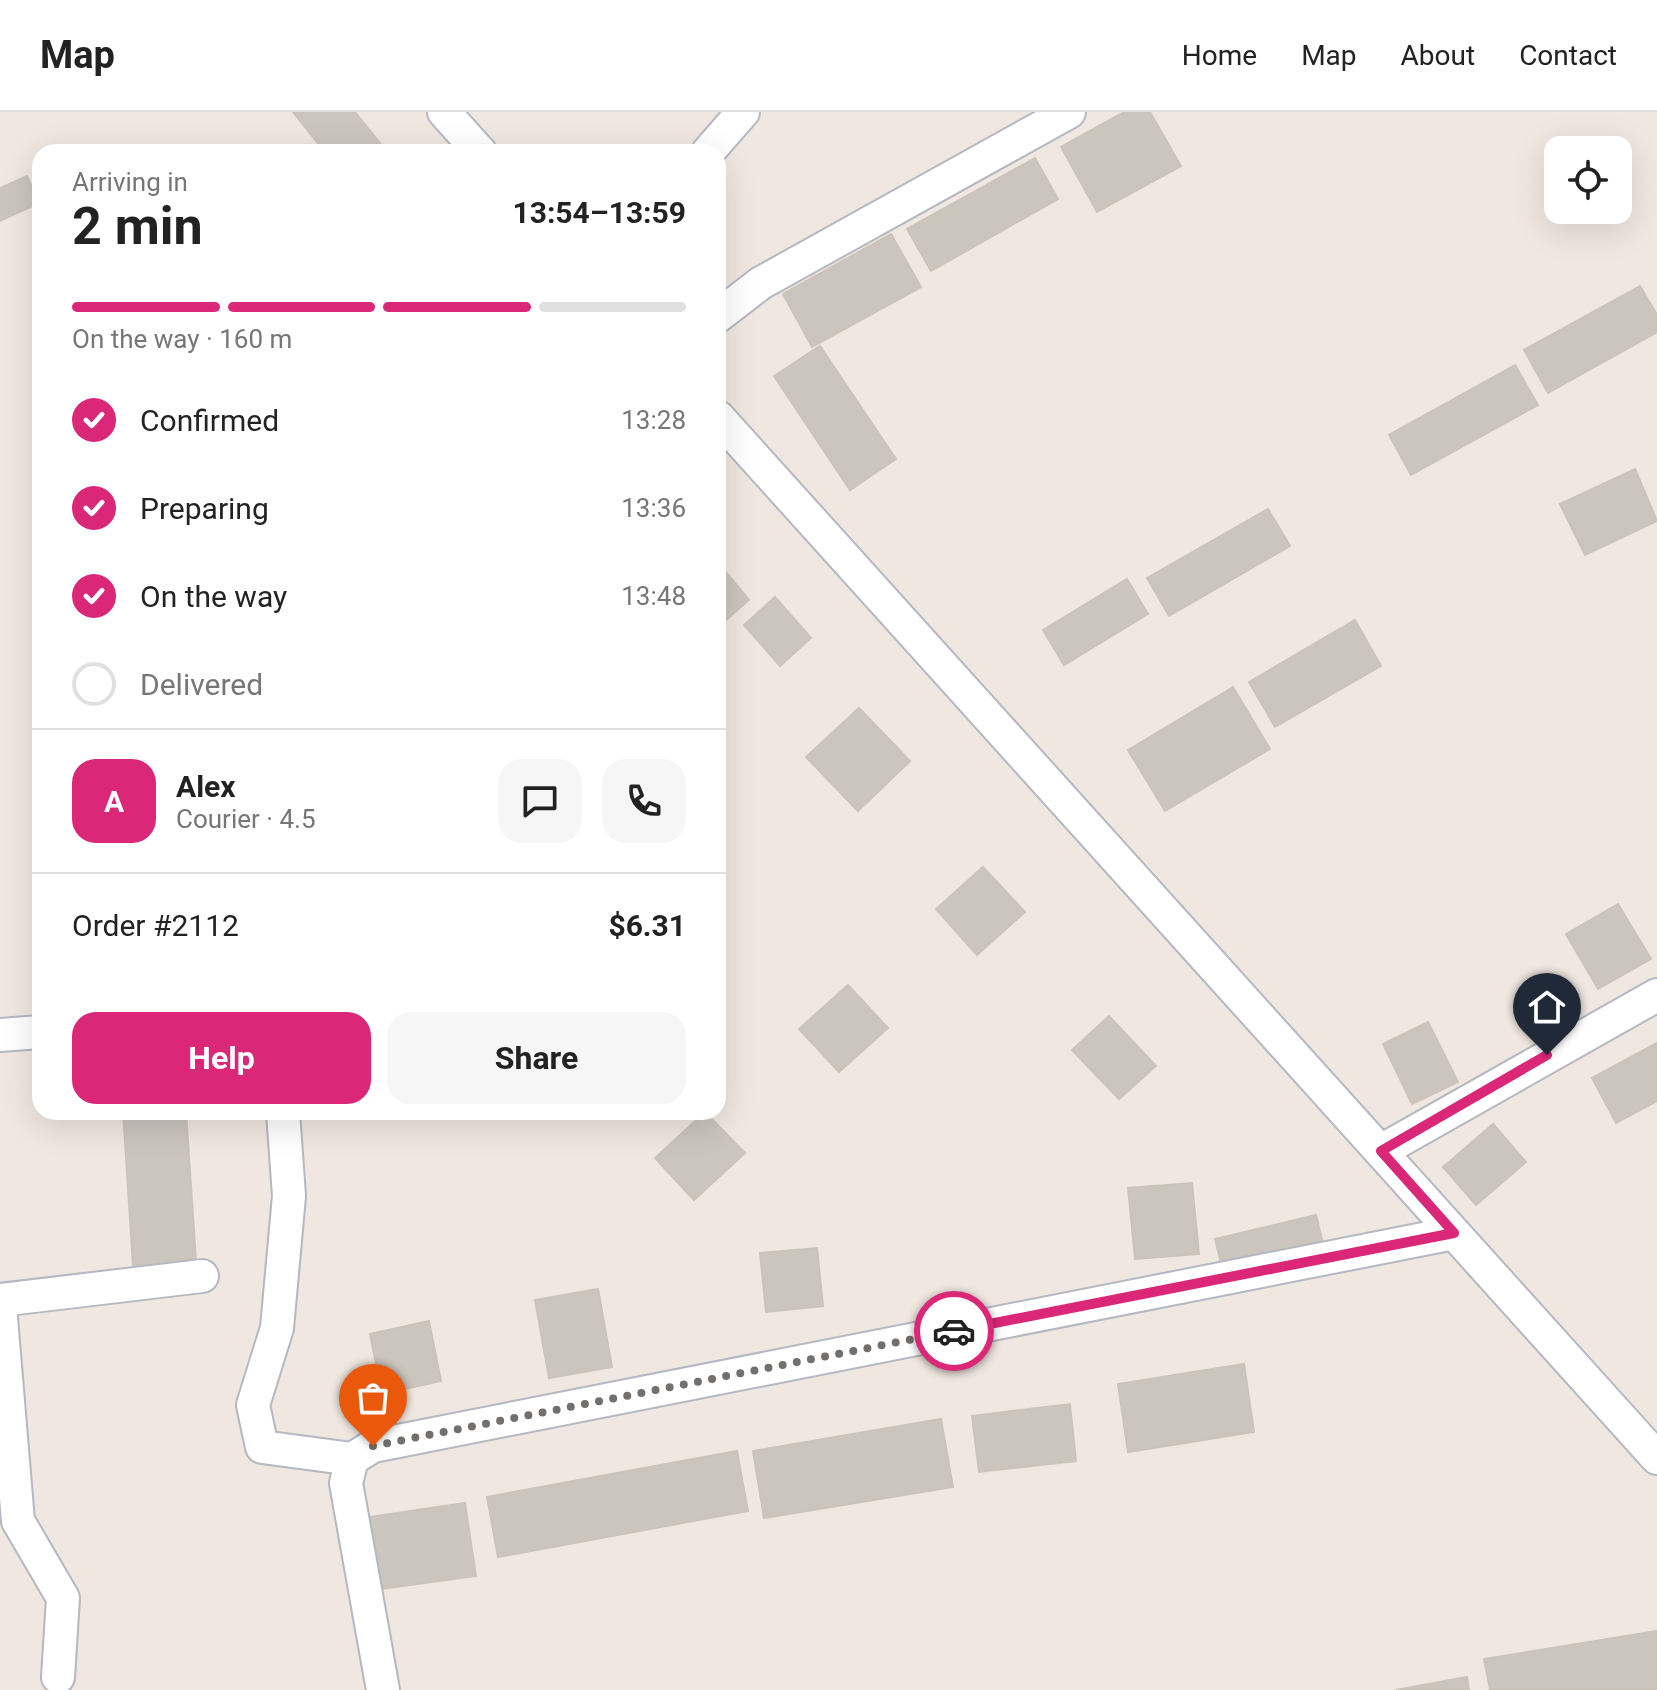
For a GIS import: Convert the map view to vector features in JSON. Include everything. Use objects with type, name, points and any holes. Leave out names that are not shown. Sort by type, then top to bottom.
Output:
[{"type":"street","points":[[444,112],[473,144]]},
{"type":"street","points":[[715,144],[743,112]]},
{"type":"street","points":[[726,310],[761,283],[1069,112]]},
{"type":"street","points":[[726,426],[1657,1458]]},
{"type":"street","points":[[1381,1151],[1657,995]]},
{"type":"street","points":[[0,1035],[32,1033]]},
{"type":"street","points":[[284,1120],[289,1196],[277,1328],[253,1405],[262,1447],[352,1459],[373,1446],[1454,1233]]},
{"type":"street","points":[[0,1300],[202,1276]]},
{"type":"street","points":[[0,1306],[18,1521],[63,1598],[58,1677]]},
{"type":"street","points":[[352,1459],[346,1483],[383,1690]]},
{"type":"building","points":[[293,112],[355,112],[381,144],[319,144]]},
{"type":"building","points":[[1124,112],[1150,112],[1181,166],[1097,212],[1061,147]]},
{"type":"building","points":[[1035,158],[1058,199],[931,271],[907,229]]},
{"type":"building","points":[[27,176],[32,187],[32,206],[0,221],[0,188]]},
{"type":"building","points":[[891,234],[921,287],[812,347],[783,294]]},
{"type":"building","points":[[1640,286],[1657,315],[1657,332],[1548,393],[1524,350]]},
{"type":"building","points":[[820,346],[896,459],[850,490],[774,376]]},
{"type":"building","points":[[1515,365],[1538,405],[1411,475],[1389,435]]},
{"type":"building","points":[[1635,469],[1657,521],[1585,555],[1560,504]]},
{"type":"building","points":[[1268,509],[1290,546],[1169,616],[1147,578]]},
{"type":"building","points":[[726,572],[749,600],[726,620]]},
{"type":"building","points":[[1127,579],[1148,614],[1064,665],[1043,630]]},
{"type":"building","points":[[775,597],[811,638],[780,666],[744,625]]},
{"type":"building","points":[[1355,620],[1381,666],[1275,727],[1249,682]]},
{"type":"building","points":[[1233,687],[1270,749],[1165,811],[1128,750]]},
{"type":"building","points":[[859,708],[910,761],[858,811],[806,757]]},
{"type":"building","points":[[983,867],[1025,912],[977,955],[936,909]]},
{"type":"building","points":[[1618,904],[1651,959],[1598,989],[1566,934]]},
{"type":"building","points":[[848,985],[888,1028],[839,1072],[799,1029]]},
{"type":"building","points":[[1109,1016],[1156,1066],[1119,1099],[1072,1050]]},
{"type":"building","points":[[1428,1022],[1458,1082],[1412,1104],[1383,1044]]},
{"type":"building","points":[[1657,1043],[1657,1101],[1616,1123],[1592,1078]]},
{"type":"building","points":[[124,1120],[187,1120],[196,1261],[133,1265]]},
{"type":"building","points":[[696,1120],[713,1120],[745,1153],[694,1200],[655,1158]]},
{"type":"building","points":[[1493,1124],[1526,1162],[1476,1205],[1443,1167]]},
{"type":"building","points":[[1192,1183],[1199,1254],[1135,1259],[1128,1188]]},
{"type":"building","points":[[1316,1215],[1325,1252],[1224,1276],[1215,1239]]},
{"type":"building","points":[[817,1248],[823,1306],[766,1312],[760,1253]]},
{"type":"building","points":[[598,1289],[612,1367],[549,1378],[535,1300]]},
{"type":"building","points":[[429,1321],[441,1381],[382,1394],[370,1334]]},
{"type":"building","points":[[1244,1364],[1254,1432],[1128,1452],[1118,1384]]},
{"type":"building","points":[[1070,1404],[1076,1461],[979,1472],[972,1416]]},
{"type":"building","points":[[941,1419],[953,1487],[764,1518],[753,1451]]},
{"type":"building","points":[[737,1451],[748,1511],[498,1557],[487,1497]]},
{"type":"building","points":[[465,1503],[476,1576],[373,1590],[363,1518]]},
{"type":"building","points":[[1657,1631],[1657,1690],[1490,1690],[1484,1659]]},
{"type":"building","points":[[1467,1677],[1469,1690],[1396,1690]]},
{"type":"way so far","points":[[373,1446],[954,1331]]},
{"type":"route","points":[[954,1331],[1454,1233],[1381,1151],[1547,1055]]}]
